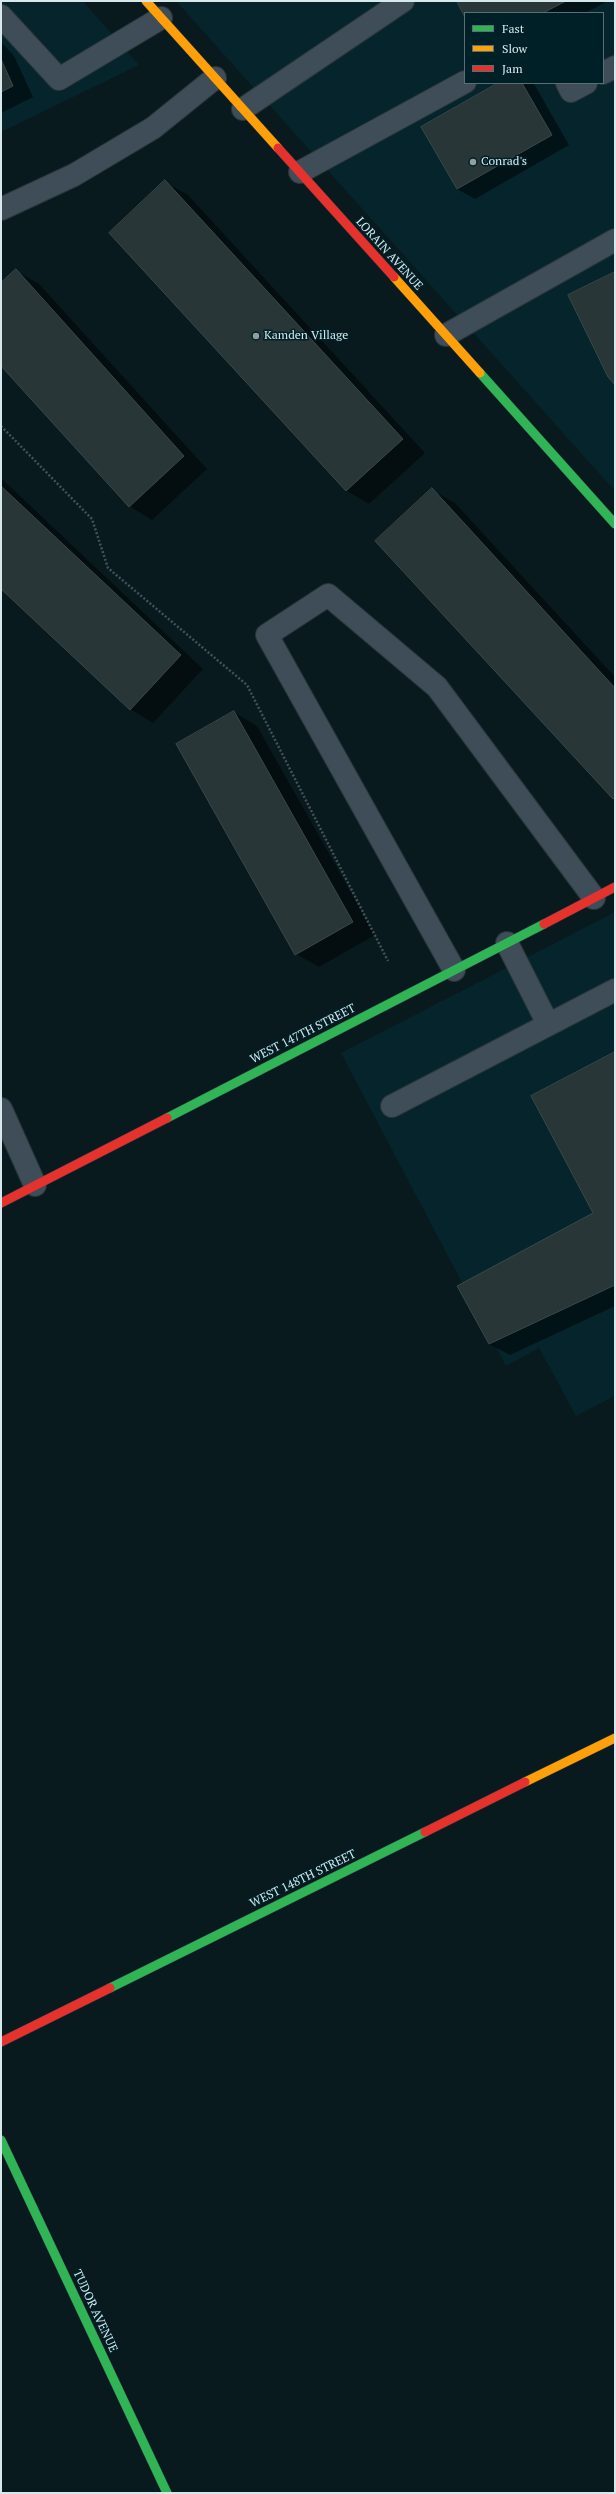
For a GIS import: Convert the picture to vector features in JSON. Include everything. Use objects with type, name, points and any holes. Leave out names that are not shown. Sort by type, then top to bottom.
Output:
[{"type":"street","name":"LORAIN AVENUE","points":[[146,1],[615,524]]},
{"type":"street","points":[[243,109],[403,1]]},
{"type":"street","points":[[1,16],[59,79],[161,18]]},
{"type":"street","points":[[604,72],[615,67]]},
{"type":"street","points":[[1,210],[74,175],[153,128],[215,78]]},
{"type":"street","points":[[300,172],[464,83]]},
{"type":"street","points":[[568,84],[571,91],[584,84]]},
{"type":"street","points":[[446,335],[615,240]]},
{"type":"street","points":[[454,970],[267,635],[328,595],[437,687],[594,898]]},
{"type":"street","name":"WEST 147TH STREET","points":[[1,1203],[615,887]]},
{"type":"street","points":[[507,943],[548,1024]]},
{"type":"street","points":[[392,1106],[615,990]]},
{"type":"street","points":[[1,1109],[35,1185]]},
{"type":"street","name":"WEST 148TH STREET","points":[[1,2042],[615,1738]]},
{"type":"street","name":"TUDOR AVENUE","points":[[1,2140],[167,2493]]},
{"type":"path","points":[[1,426],[92,519],[108,568],[247,685],[388,961]]},
{"type":"shaded area","points":[[1,1],[83,1],[139,65],[1,132]]},
{"type":"shaded area","points":[[176,1],[615,1],[615,491]]},
{"type":"shaded area","points":[[615,912],[615,1396],[576,1416],[539,1348],[506,1366],[341,1053]]},
{"type":"building","points":[[457,1],[566,1],[545,12],[464,12],[464,15]]},
{"type":"building","points":[[1,59],[13,86],[1,92]]},
{"type":"building","name":"Conrad's","points":[[496,84],[523,84],[552,135],[457,189],[421,127]]},
{"type":"building","name":"Kamden Village","points":[[165,180],[403,439],[346,491],[109,233]]},
{"type":"building","points":[[16,269],[184,456],[129,507],[1,366],[1,283]]},
{"type":"building","points":[[615,272],[615,385],[608,377],[568,295]]},
{"type":"building","points":[[1,486],[181,655],[130,710],[1,589]]},
{"type":"building","points":[[432,488],[615,688],[615,797],[613,799],[375,541]]},
{"type":"building","points":[[234,711],[353,922],[295,955],[176,744]]},
{"type":"building","points":[[615,1052],[615,1285],[489,1344],[457,1286],[593,1213],[531,1096]]},
{"type":"traffic: fast","points":[[480,373],[615,524]]},
{"type":"traffic: fast","points":[[167,1118],[544,924]]},
{"type":"traffic: fast","points":[[110,1988],[425,1832]]},
{"type":"traffic: fast","points":[[1,2140],[167,2493]]},
{"type":"traffic: slow","points":[[146,1],[278,148]]},
{"type":"traffic: slow","points":[[394,277],[480,373]]},
{"type":"traffic: slow","points":[[525,1782],[615,1738]]},
{"type":"traffic: jam","points":[[278,148],[394,277]]},
{"type":"traffic: jam","points":[[544,924],[615,887]]},
{"type":"traffic: jam","points":[[1,1203],[167,1118]]},
{"type":"traffic: jam","points":[[425,1832],[525,1782]]},
{"type":"traffic: jam","points":[[1,2042],[110,1988]]},
{"type":"place","name":"Conrad's","points":[[473,162]]},
{"type":"place","name":"Kamden Village","points":[[256,336]]}]
